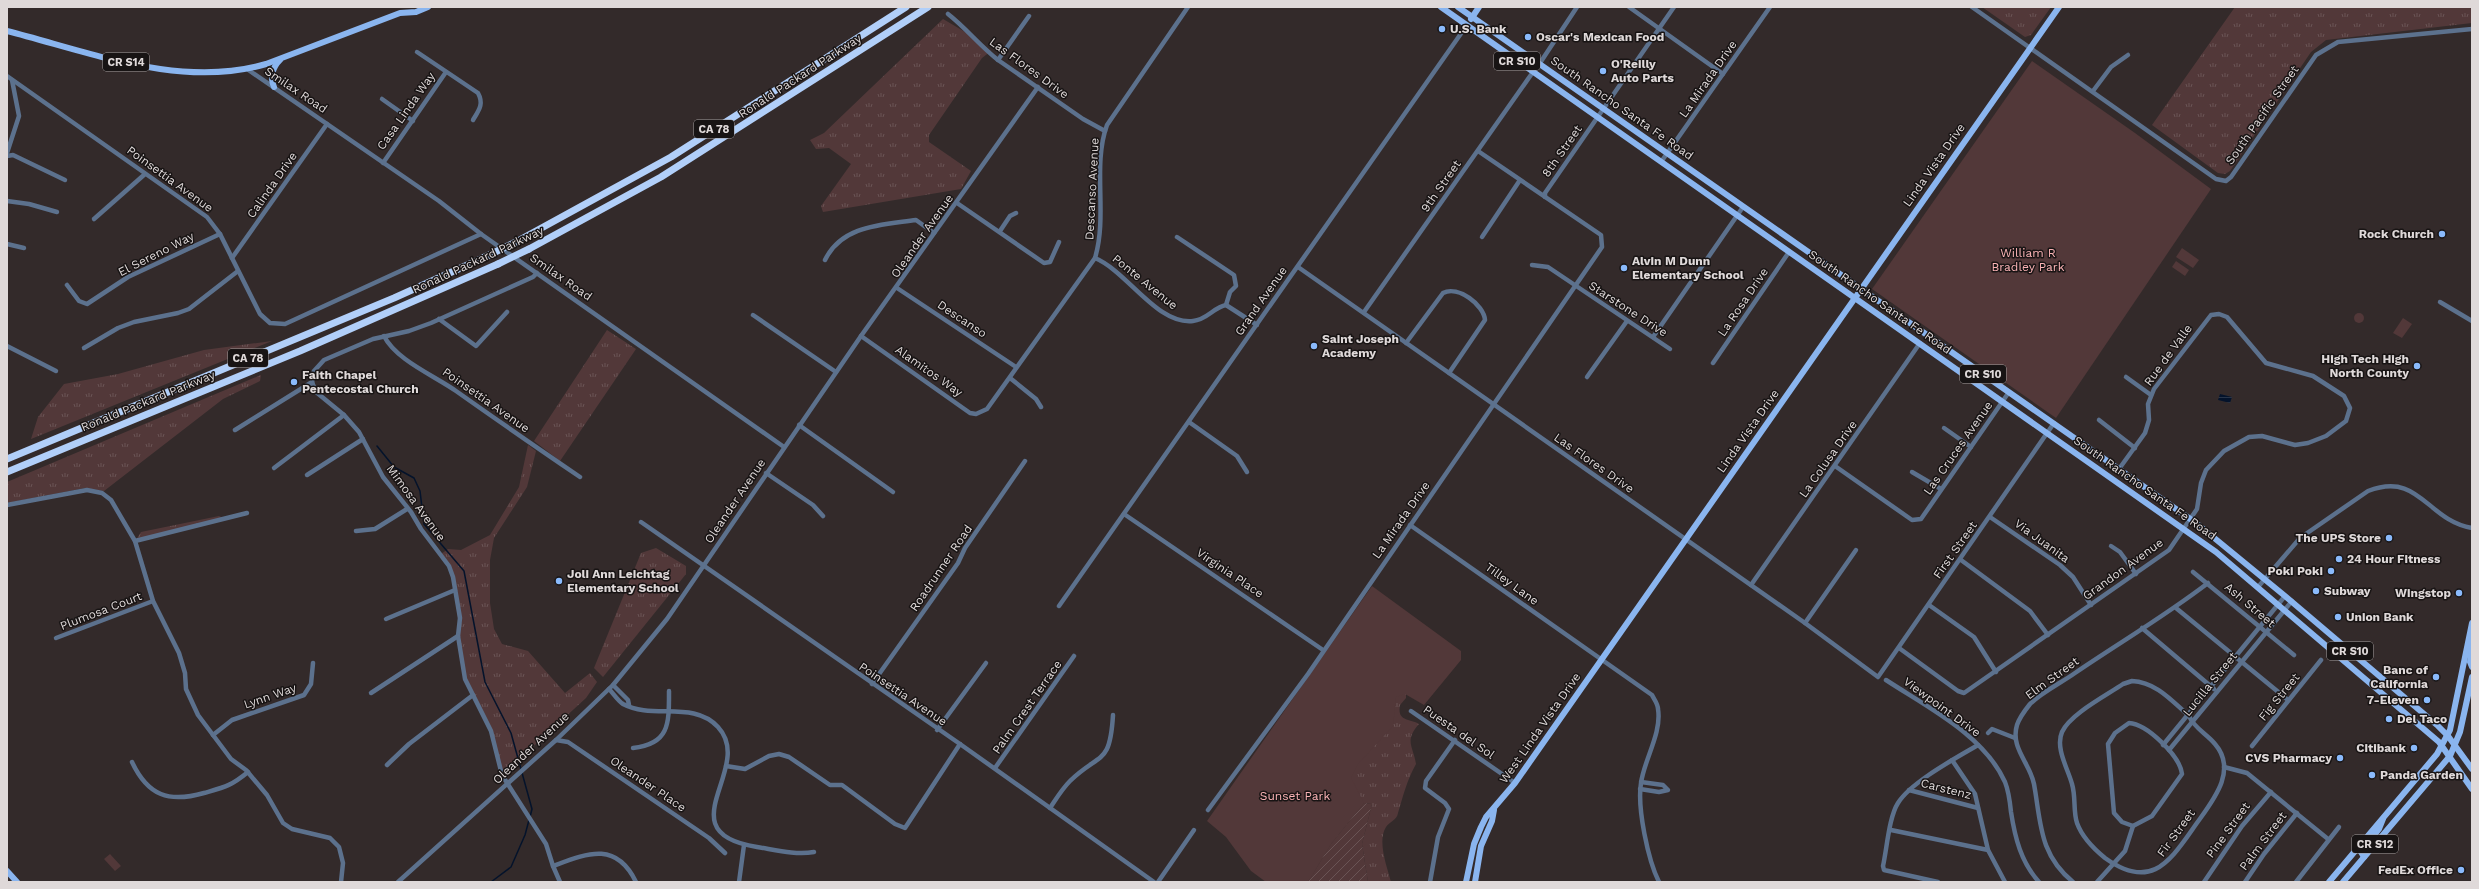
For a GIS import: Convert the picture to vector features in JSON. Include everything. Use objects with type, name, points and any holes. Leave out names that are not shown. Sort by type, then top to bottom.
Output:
[{"type":"highway","name":"Ronald Packard Parkway","points":[[7,459],[387,301],[516,242],[671,157],[906,7]]},
{"type":"highway","name":"Ronald Packard Parkway","points":[[7,472],[300,351],[529,249],[661,177],[928,7]]},
{"type":"main road","name":"CR S14","points":[[7,31],[148,67],[182,73],[209,74],[247,69],[283,58],[400,13],[409,7]]},
{"type":"main road","name":"CR S14","points":[[400,13],[416,12],[428,7]]},
{"type":"main road","name":"South Rancho Santa Fe Road","points":[[1441,7],[1598,116],[1788,252],[2185,528],[2279,604],[2442,746],[2472,788]]},
{"type":"main road","name":"South Rancho Santa Fe Road","points":[[1458,7],[1604,107],[1743,207],[2191,519],[2292,601],[2448,736],[2472,769]]},
{"type":"main road","name":"Grand Avenue","points":[[1467,25],[1479,7]]},
{"type":"main road","name":"Linda Vista Drive","points":[[1602,659],[2059,7]]},
{"type":"main road","points":[[274,87],[272,76],[274,67],[283,58]]},
{"type":"main road","name":"CR S12","points":[[2329,882],[2442,746],[2448,736],[2472,623]]},
{"type":"main road","points":[[2472,642],[2470,662],[2472,667]]},
{"type":"main road","name":"West Linda Vista Drive","points":[[1466,882],[1474,844],[1486,817],[1494,810],[1515,783],[1602,659]]},
{"type":"main road","name":"CR S12","points":[[2343,882],[2450,756],[2456,745],[2472,677]]},
{"type":"main road","name":"West Linda Vista Drive","points":[[1475,882],[1481,846],[1492,821],[1494,810]]},
{"type":"main road","points":[[2364,857],[2361,852],[2380,829],[2384,816]]},
{"type":"main road","points":[[7,871],[17,882]]},
{"type":"street","name":"Descanso Avenue","points":[[987,410],[1016,367],[1095,258],[1100,239],[1102,142],[1105,131],[1188,7]]},
{"type":"street","points":[[1540,63],[1577,7]]},
{"type":"street","points":[[1629,7],[1723,74]]},
{"type":"street","name":"8th Street","points":[[1545,197],[1545,193],[1674,7]]},
{"type":"street","name":"La Mirada Drive","points":[[1661,162],[1770,7]]},
{"type":"street","name":"South Pacific Street","points":[[1972,7],[2216,179],[2226,181],[2231,177],[2316,55],[2327,47],[2338,42],[2472,29]]},
{"type":"street","name":"Las Flores Drive","points":[[948,14],[964,26],[988,52],[998,60],[1083,120],[1105,131]]},
{"type":"street","points":[[998,60],[1029,16]]},
{"type":"street","name":"Grand Avenue","points":[[1059,606],[1467,25]]},
{"type":"street","points":[[417,52],[478,92],[482,99],[481,106],[473,120]]},
{"type":"street","points":[[2093,91],[2111,67],[2128,55]]},
{"type":"street","name":"Smilax Road","points":[[247,69],[383,162],[481,234],[784,447]]},
{"type":"street","name":"Casa Linda Way","points":[[383,162],[446,72]]},
{"type":"street","name":"9th Street","points":[[1364,312],[1533,72]]},
{"type":"street","name":"Poinsettia Avenue","points":[[7,76],[207,218],[220,234],[262,317],[270,323],[285,324],[481,234]]},
{"type":"street","points":[[7,153],[18,116],[12,80]]},
{"type":"street","name":"Oleander Avenue","points":[[398,882],[556,740],[613,685],[667,619],[861,336],[897,288],[934,233],[957,203],[1038,87]]},
{"type":"street","points":[[382,99],[413,121]]},
{"type":"street","name":"Calinda Drive","points":[[232,258],[327,124]]},
{"type":"street","points":[[1478,151],[1545,197]]},
{"type":"street","points":[[7,156],[13,155],[65,180]]},
{"type":"street","points":[[94,219],[145,174]]},
{"type":"street","points":[[1482,237],[1520,180]]},
{"type":"street","name":"La Mirada Drive","points":[[1208,810],[1323,650],[1602,247],[1603,238],[1601,235],[1545,197]]},
{"type":"street","points":[[7,201],[29,204],[58,212]]},
{"type":"street","points":[[957,203],[1000,231],[1044,263],[1050,262],[1059,242]]},
{"type":"street","points":[[1653,337],[1743,207]]},
{"type":"street","points":[[1000,231],[1010,216],[1016,213]]},
{"type":"street","points":[[825,260],[834,245],[858,230],[916,220],[934,233]]},
{"type":"street","name":"El Sereno Way","points":[[67,285],[79,301],[87,304],[128,277],[220,234]]},
{"type":"street","points":[[1177,237],[1232,274],[1236,280],[1236,286],[1230,292],[1226,305],[1232,306],[1257,325]]},
{"type":"street","points":[[7,244],[24,248]]},
{"type":"street","name":"La Rosa Drive","points":[[1713,363],[1788,252]]},
{"type":"street","name":"Ponte Avenue","points":[[1095,258],[1124,277],[1170,318],[1182,321],[1200,320],[1226,305]]},
{"type":"street","name":"Starstone Drive","points":[[1532,265],[1548,267],[1670,349]]},
{"type":"street","name":"Las Flores Drive","points":[[1298,267],[1805,623],[1878,677]]},
{"type":"street","points":[[84,348],[134,322],[178,313],[189,309],[238,271]]},
{"type":"street","points":[[235,430],[312,382],[314,371],[324,360],[384,336],[409,331],[439,319],[533,277],[537,273]]},
{"type":"street","name":"Descanso","points":[[897,288],[1016,367]]},
{"type":"street","points":[[1406,343],[1443,293],[1448,290],[1456,291],[1472,301],[1483,310],[1485,320],[1449,373]]},
{"type":"street","points":[[2440,302],[2472,321]]},
{"type":"street","points":[[439,319],[476,346],[507,312]]},
{"type":"street","name":"Rue de Valle","points":[[2119,469],[2145,433],[2151,395],[2207,318],[2219,314],[2227,317],[2266,363],[2313,376],[2344,396],[2350,408],[2346,421]]},
{"type":"street","points":[[753,315],[836,372]]},
{"type":"street","points":[[1586,377],[1627,321]]},
{"type":"street","name":"Poinsettia Avenue","points":[[384,336],[391,347],[414,364],[580,477]]},
{"type":"street","name":"Alamitos Way","points":[[861,336],[970,413],[976,414],[987,410]]},
{"type":"street","name":"La Colusa Drive","points":[[1751,585],[1920,343]]},
{"type":"street","points":[[7,346],[56,371]]},
{"type":"street","points":[[2126,377],[2151,395]]},
{"type":"street","points":[[1010,378],[1036,399],[1041,407]]},
{"type":"street","name":"Mimosa Avenue","points":[[312,382],[316,392],[344,416],[363,439],[383,477],[447,562],[453,577],[460,618],[458,636],[465,679],[491,731],[502,775],[546,844],[560,882]]},
{"type":"street","name":"Las Cruces Avenue","points":[[1835,466],[1915,521],[1922,516],[1942,489],[2009,392]]},
{"type":"street","points":[[274,468],[344,416]]},
{"type":"street","points":[[2099,420],[2135,448]]},
{"type":"street","name":"Grandon Avenue","points":[[1899,648],[1958,691],[1964,693],[2169,550],[2197,509],[2201,483],[2206,470],[2224,451],[2242,439],[2262,436],[2285,443],[2308,443],[2326,436],[2346,421]]},
{"type":"street","points":[[1189,422],[1237,456],[1247,472]]},
{"type":"street","name":"First Street","points":[[1878,677],[2054,423]]},
{"type":"street","points":[[799,425],[893,492]]},
{"type":"street","points":[[1944,428],[1972,446]]},
{"type":"street","points":[[307,475],[363,439]]},
{"type":"street","name":"Roadrunner Road","points":[[872,684],[958,563],[965,548],[1025,461]]},
{"type":"street","points":[[1912,472],[1942,489]]},
{"type":"street","points":[[766,473],[813,505],[823,516]]},
{"type":"street","points":[[2258,587],[2300,538],[2368,491],[2380,486],[2394,486],[2416,494],[2452,524],[2472,528]]},
{"type":"street","points":[[7,505],[87,490],[102,493],[111,500],[136,541],[153,602],[179,653],[185,673],[186,689],[192,705],[231,759],[248,772],[267,795],[283,823],[292,829],[330,838],[339,847],[343,863],[341,882]]},
{"type":"street","points":[[356,531],[375,529],[406,509]]},
{"type":"street","points":[[136,541],[247,513]]},
{"type":"street","name":"Virginia Place","points":[[1124,514],[1323,650]]},
{"type":"street","name":"Via Juanita","points":[[1990,517],[2060,565],[2073,577],[2091,604]]},
{"type":"street","name":"Poinsettia Avenue","points":[[641,522],[937,730],[995,768],[1154,882]]},
{"type":"street","name":"Tilley Lane","points":[[1410,525],[1602,659]]},
{"type":"street","points":[[2111,546],[2120,552],[2136,574]]},
{"type":"street","points":[[1805,623],[1856,550]]},
{"type":"street","points":[[1960,560],[2030,611],[2048,635]]},
{"type":"street","name":"Ash Street","points":[[2193,572],[2294,655]]},
{"type":"street","name":"Elm Street","points":[[2015,738],[2017,724],[2031,704],[2142,628],[2176,608],[2208,583]]},
{"type":"street","points":[[386,619],[455,590]]},
{"type":"street","points":[[2163,744],[2238,659],[2286,596]]},
{"type":"street","name":"Lucilla Street","points":[[2169,750],[2216,692],[2238,659],[2266,632],[2292,601]]},
{"type":"street","name":"Plumosa Court","points":[[56,638],[153,602]]},
{"type":"street","points":[[1929,605],[1974,637],[1996,672]]},
{"type":"street","points":[[2176,608],[2288,700]]},
{"type":"street","points":[[2142,628],[2216,692]]},
{"type":"street","points":[[371,693],[458,636]]},
{"type":"street","name":"Palm Crest Terrace","points":[[995,768],[1074,656]]},
{"type":"street","points":[[1602,659],[1652,695],[1658,709],[1656,728],[1640,788],[1648,848],[1659,882]]},
{"type":"street","name":"Fig Street","points":[[2252,746],[2321,660]]},
{"type":"street","name":"Lynn Way","points":[[213,735],[232,720],[304,695],[311,684],[314,663]]},
{"type":"street","points":[[937,730],[986,663]]},
{"type":"street","name":"Viewpoint Drive","points":[[1886,680],[1957,728],[1978,745],[1997,768],[2005,783],[2017,844],[2032,874],[2039,882]]},
{"type":"street","name":"Fir Street","points":[[2132,681],[2142,681],[2153,686],[2188,716],[2192,722],[2219,748],[2224,767],[2218,791],[2166,865],[2155,873],[2141,876],[2121,871],[2085,837],[2077,823],[2073,786],[2061,750],[2062,732],[2069,722],[2123,684],[2132,681]]},
{"type":"street","points":[[613,685],[628,700],[629,705]]},
{"type":"street","points":[[608,689],[624,704],[640,710],[698,714],[719,727],[727,745],[726,766],[714,806],[714,820],[721,834],[730,841],[744,845],[801,854],[814,852]]},
{"type":"street","points":[[633,748],[644,747],[660,738],[668,725],[669,691]]},
{"type":"street","points":[[387,765],[409,744],[473,695]]},
{"type":"street","name":"Puesta del Sol","points":[[1411,711],[1455,740],[1515,783]]},
{"type":"street","points":[[1050,808],[1069,782],[1097,762],[1108,749],[1112,738],[1113,715]]},
{"type":"street","points":[[2097,882],[2127,847],[2133,826],[2152,816],[2182,774],[2169,750],[2163,744],[2137,724],[2129,723],[2115,733],[2108,744],[2114,813],[2122,822],[2133,826]]},
{"type":"street","points":[[1988,733],[1992,729],[2015,738],[2034,783],[2041,830],[2050,856],[2058,868],[2073,882]]},
{"type":"street","name":"Oleander Place","points":[[556,740],[568,742],[709,838],[725,853]]},
{"type":"street","points":[[1430,882],[1438,837],[1449,809],[1445,803],[1425,788],[1426,781],[1455,740]]},
{"type":"street","points":[[726,766],[745,769],[769,756],[779,754],[789,756],[804,765],[830,785],[842,785],[895,824],[905,828],[960,744]]},
{"type":"street","points":[[1938,882],[1884,870],[1883,866],[1898,804],[1909,790],[1952,760],[1978,745]]},
{"type":"street","points":[[1952,760],[1975,794],[1988,850],[2005,882]]},
{"type":"street","points":[[132,762],[140,778],[151,789],[158,794],[173,798],[186,798],[231,786],[248,772]]},
{"type":"street","points":[[2224,767],[2247,773],[2328,839]]},
{"type":"street","points":[[1640,788],[1659,792],[1668,790],[1663,785],[1641,782]]},
{"type":"street","name":"Carstenz","points":[[1909,790],[1978,808]]},
{"type":"street","name":"Pine Street","points":[[2204,882],[2242,826],[2271,792]]},
{"type":"street","name":"Palm Street","points":[[2245,882],[2264,854],[2297,813]]},
{"type":"street","points":[[2296,882],[2328,839],[2339,827]]},
{"type":"street","points":[[1158,882],[1194,830]]},
{"type":"street","points":[[1891,830],[1988,850]]},
{"type":"street","points":[[739,882],[744,845]]},
{"type":"street","points":[[554,866],[582,855],[603,853],[615,856],[627,866],[636,882]]},
{"type":"green space","points":[[1982,7],[2051,7],[2031,35],[2025,37]]},
{"type":"green space","points":[[2235,7],[2472,7],[2472,23],[2326,40],[2311,52],[2230,171],[2225,174],[2218,173],[2152,125]]},
{"type":"green space","points":[[943,19],[977,39],[991,51],[982,58],[929,135],[929,142],[971,171],[961,189],[823,212],[821,206],[851,164],[829,148],[816,149],[810,140],[824,133]]},
{"type":"green space","name":"William R Bradley Park","points":[[2032,61],[2135,133],[2211,189],[2056,418],[1872,289]]},
{"type":"green space","points":[[2182,248],[2199,260],[2193,268],[2176,257]]},
{"type":"green space","points":[[2176,261],[2189,270],[2185,276],[2172,267]]},
{"type":"green space","points":[[2357,313],[2361,313],[2363,314],[2363,322],[2357,323],[2354,320],[2354,316]]},
{"type":"green space","points":[[2403,318],[2412,324],[2402,338],[2393,333]]},
{"type":"green space","points":[[607,330],[636,349],[560,461],[534,441]]},
{"type":"green space","points":[[272,341],[31,439],[38,417],[64,384],[118,374],[204,350]]},
{"type":"green space","points":[[261,375],[260,381],[223,399],[104,491],[85,488],[7,503],[7,482]]},
{"type":"green space","points":[[528,445],[536,451],[527,487],[494,538],[490,560],[490,603],[494,629],[502,644],[528,651],[565,693],[590,673],[597,682],[586,698],[502,775],[491,731],[465,679],[453,577],[441,554],[448,549],[461,550],[490,535],[519,487]]},
{"type":"green space","points":[[219,516],[223,518],[136,540],[141,532]]},
{"type":"green space","points":[[656,548],[686,566],[686,574],[603,677],[594,668],[641,553]]},
{"type":"green space","name":"Sunset Park","points":[[1372,586],[1461,651],[1461,660],[1424,705],[1405,694],[1396,697],[1393,726],[1358,764],[1351,778],[1364,803],[1331,844],[1308,882],[1266,882],[1251,871],[1226,837],[1207,821]]},
{"type":"green space","points":[[1380,690],[1406,694],[1406,698],[1400,705],[1400,714],[1405,719],[1419,724],[1414,730],[1411,739],[1416,764],[1408,782],[1397,815],[1395,819],[1387,825],[1383,833],[1382,839],[1385,862],[1391,882],[1368,882],[1362,844],[1372,804],[1364,803],[1331,844],[1308,882],[1302,882],[1345,783]]},
{"type":"green space","points":[[1364,803],[1372,804],[1362,844],[1368,882],[1308,882],[1331,844]]},
{"type":"green space","points":[[110,854],[121,866],[115,871],[104,859]]},
{"type":"water","points":[[2220,394],[2232,397],[2230,403],[2218,400]]},
{"type":"waterway","points":[[377,446],[394,467],[414,478],[420,491],[424,524],[464,571],[485,682],[511,733],[532,809],[530,817]]},
{"type":"waterway","points":[[491,882],[511,867],[525,835],[529,820]]},
{"type":"place","name":"U.S. Bank","points":[[1442,29]]},
{"type":"place","name":"Oscar's Mexican Food","points":[[1528,37]]},
{"type":"place","name":"O'Reilly Auto Parts","points":[[1603,71]]},
{"type":"place","name":"Rock Church","points":[[2442,234]]},
{"type":"place","name":"Alvin M Dunn Elementary School","points":[[1624,268]]},
{"type":"place","name":"Saint Joseph Academy","points":[[1314,346]]},
{"type":"place","name":"High Tech High North County","points":[[2417,366]]},
{"type":"place","name":"Faith Chapel Pentecostal Church","points":[[294,382]]},
{"type":"place","name":"The UPS Store","points":[[2389,538]]},
{"type":"place","name":"24 Hour Fitness","points":[[2339,559]]},
{"type":"place","name":"Poki Poki","points":[[2331,571]]},
{"type":"place","name":"Joli Ann Leichtag Elementary School","points":[[559,581]]},
{"type":"place","name":"Subway","points":[[2316,591]]},
{"type":"place","name":"Wingstop","points":[[2459,593]]},
{"type":"place","name":"Union Bank","points":[[2338,617]]},
{"type":"place","name":"Banc of California","points":[[2436,677]]},
{"type":"place","name":"7-Eleven","points":[[2427,700]]},
{"type":"place","name":"Del Taco","points":[[2389,719]]},
{"type":"place","name":"Citibank","points":[[2414,748]]},
{"type":"place","name":"CVS Pharmacy","points":[[2340,758]]},
{"type":"place","name":"Panda Garden","points":[[2372,775]]},
{"type":"place","name":"FedEx Office","points":[[2461,870]]}]
